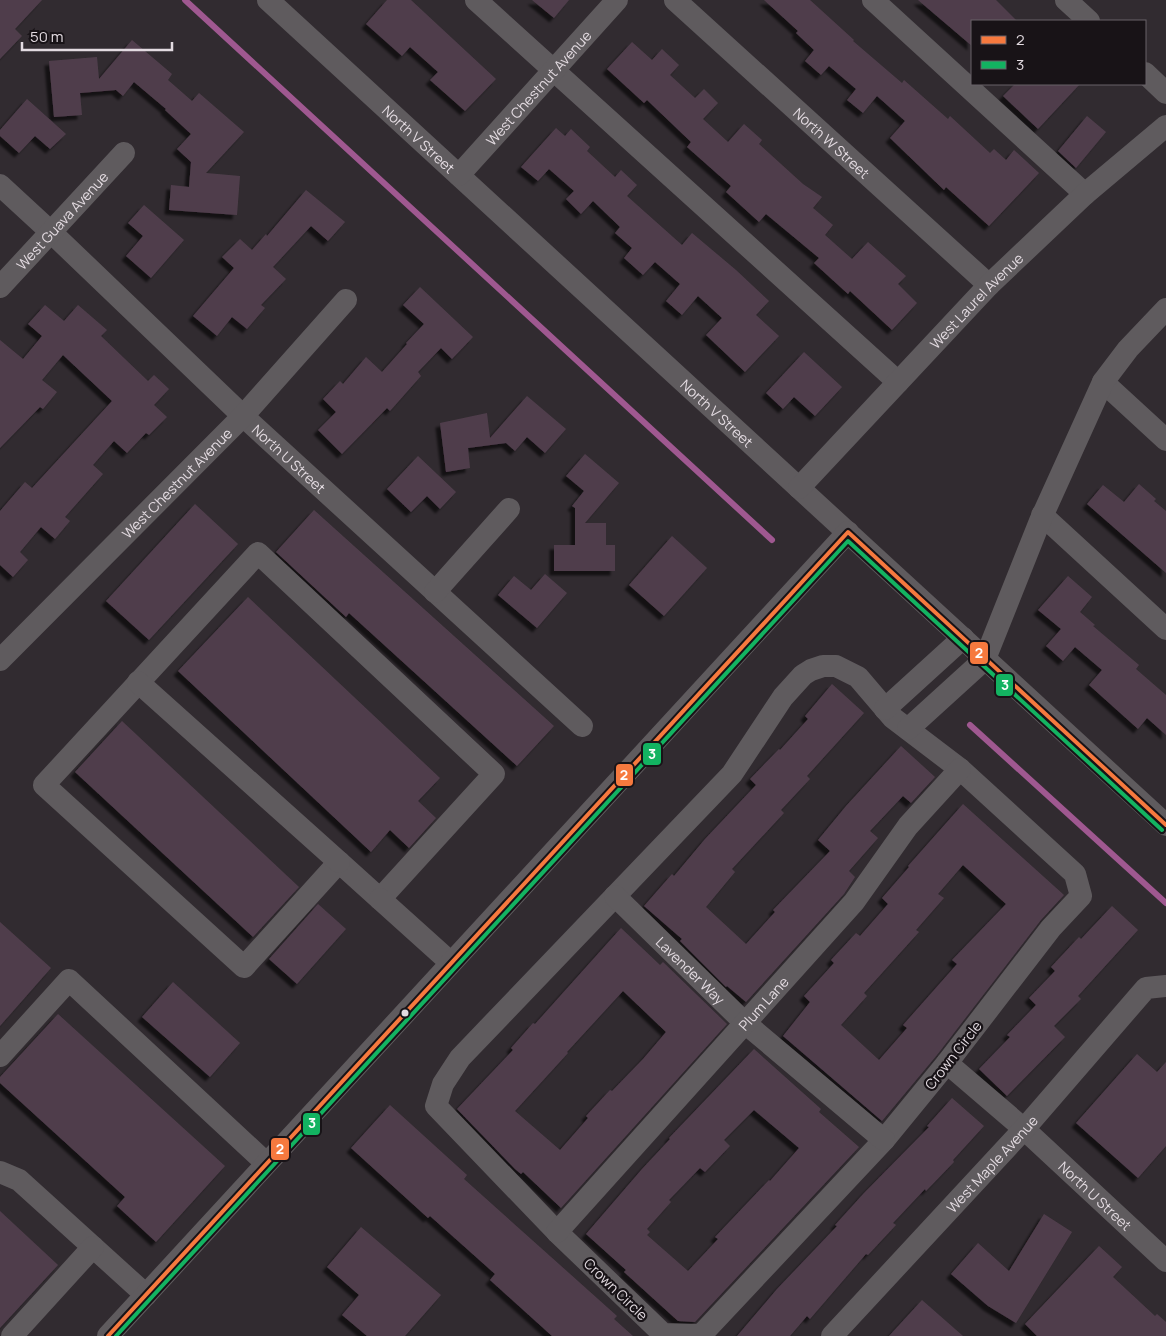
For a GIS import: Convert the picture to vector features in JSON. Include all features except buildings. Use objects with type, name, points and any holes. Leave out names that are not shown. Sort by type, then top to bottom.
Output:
[{"type":"street","name":"North V Street","points":[[268,0],[1166,825]]},
{"type":"street","points":[[476,0],[898,382]]},
{"type":"street","name":"West Chestnut Avenue","points":[[458,175],[617,0]]},
{"type":"street","name":"North W Street","points":[[675,0],[989,285]]},
{"type":"street","points":[[873,0],[1085,194]]},
{"type":"street","points":[[1066,0],[1088,20]]},
{"type":"street","points":[[1146,74],[1166,93]]},
{"type":"street","name":"West Laurel Avenue","points":[[799,488],[989,285],[1085,194],[1166,126]]},
{"type":"street","name":"West Guava Avenue","points":[[0,287],[124,153]]},
{"type":"street","name":"North U Street","points":[[0,185],[52,232],[243,416],[582,726]]},
{"type":"street","name":"West Chestnut Avenue","points":[[0,660],[243,416],[346,300]]},
{"type":"street","points":[[908,729],[985,659],[1042,515],[1103,382],[1128,349],[1166,309]]},
{"type":"street","points":[[1103,382],[1166,440]]},
{"type":"street","points":[[435,592],[509,509]]},
{"type":"street","points":[[1042,515],[1166,629]]},
{"type":"street","points":[[108,1336],[450,962],[848,532]]},
{"type":"street","points":[[338,862],[244,967],[44,785],[258,553],[494,774],[380,899]]},
{"type":"street","points":[[885,709],[963,638]]},
{"type":"street","name":"Crown Circle","points":[[824,666],[836,666],[858,677],[885,709],[893,718],[960,769],[1075,874],[1081,896],[1051,928],[947,1063],[884,1140],[701,1335],[663,1334],[557,1232],[436,1106],[443,1084],[460,1058],[732,774],[782,697],[803,675],[824,666]]},
{"type":"street","points":[[138,682],[450,962]]},
{"type":"street","name":"Plum Lane","points":[[557,1232],[854,902],[908,826],[960,769]]},
{"type":"street","name":"Lavender Way","points":[[615,896],[745,1023],[884,1140]]},
{"type":"street","points":[[0,1056],[69,980],[266,1163]]},
{"type":"street","name":"West Maple Avenue","points":[[832,1336],[1156,987]]},
{"type":"street","name":"North U Street","points":[[947,1063],[1024,1129],[1166,1261]]},
{"type":"street","points":[[0,1172],[19,1180],[146,1295]]},
{"type":"street","points":[[12,1336],[93,1246]]},
{"type":"waterway","points":[[185,0],[772,540]]},
{"type":"waterway","points":[[970,725],[1166,903]]},
{"type":"transit line","name":"2","points":[[108,1336],[848,532],[1166,825]]},
{"type":"transit line","name":"3","points":[[116,1336],[848,541],[1162,830]]}]
